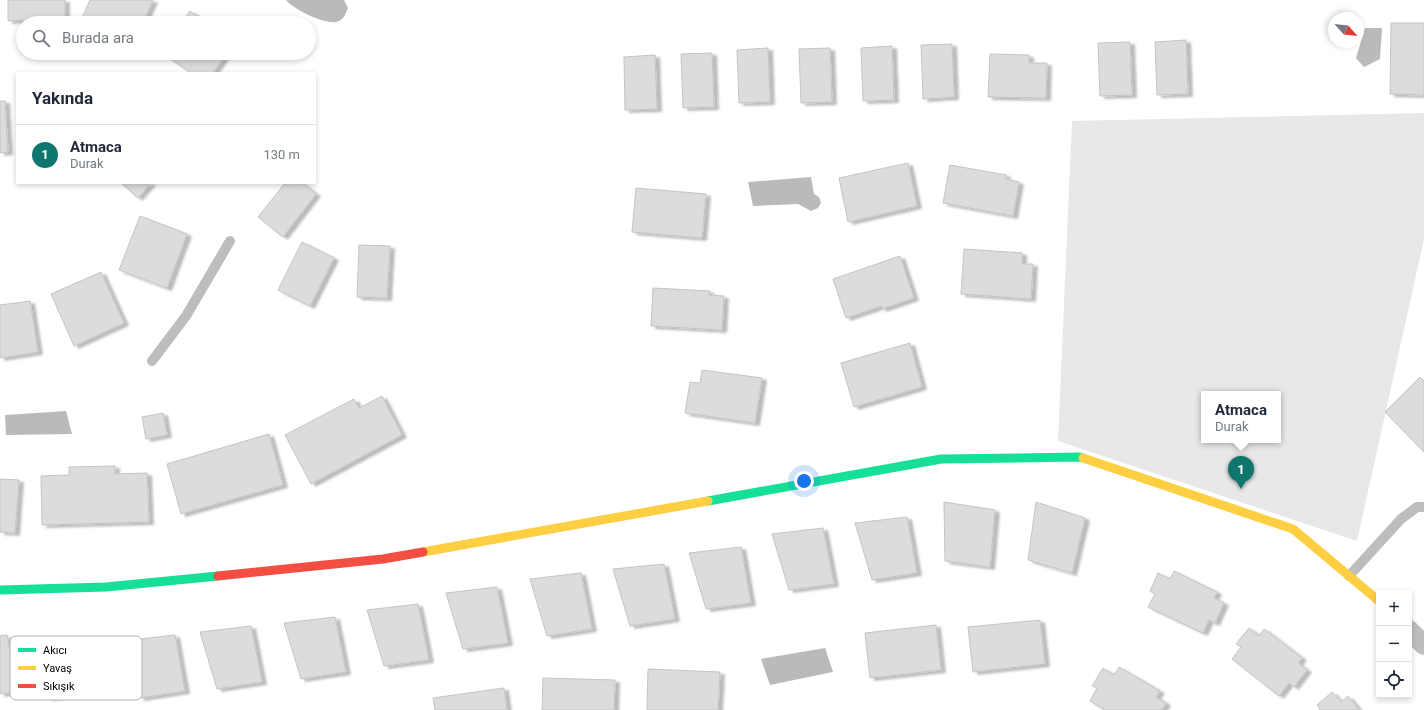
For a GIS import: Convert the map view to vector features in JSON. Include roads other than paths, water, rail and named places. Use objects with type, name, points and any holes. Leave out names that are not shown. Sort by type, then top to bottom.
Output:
[{"type":"street","points":[[0,590],[106,586],[383,559],[941,459],[1079,456],[1293,529],[1376,598]]},
{"type":"street","points":[[1412,633],[1424,646]]},
{"type":"lane","points":[[152,361],[186,316],[230,241]]},
{"type":"lane","points":[[1349,576],[1401,518],[1417,506],[1424,507]]},
{"type":"place","name":"Atmaca","points":[[1241,489]]}]
